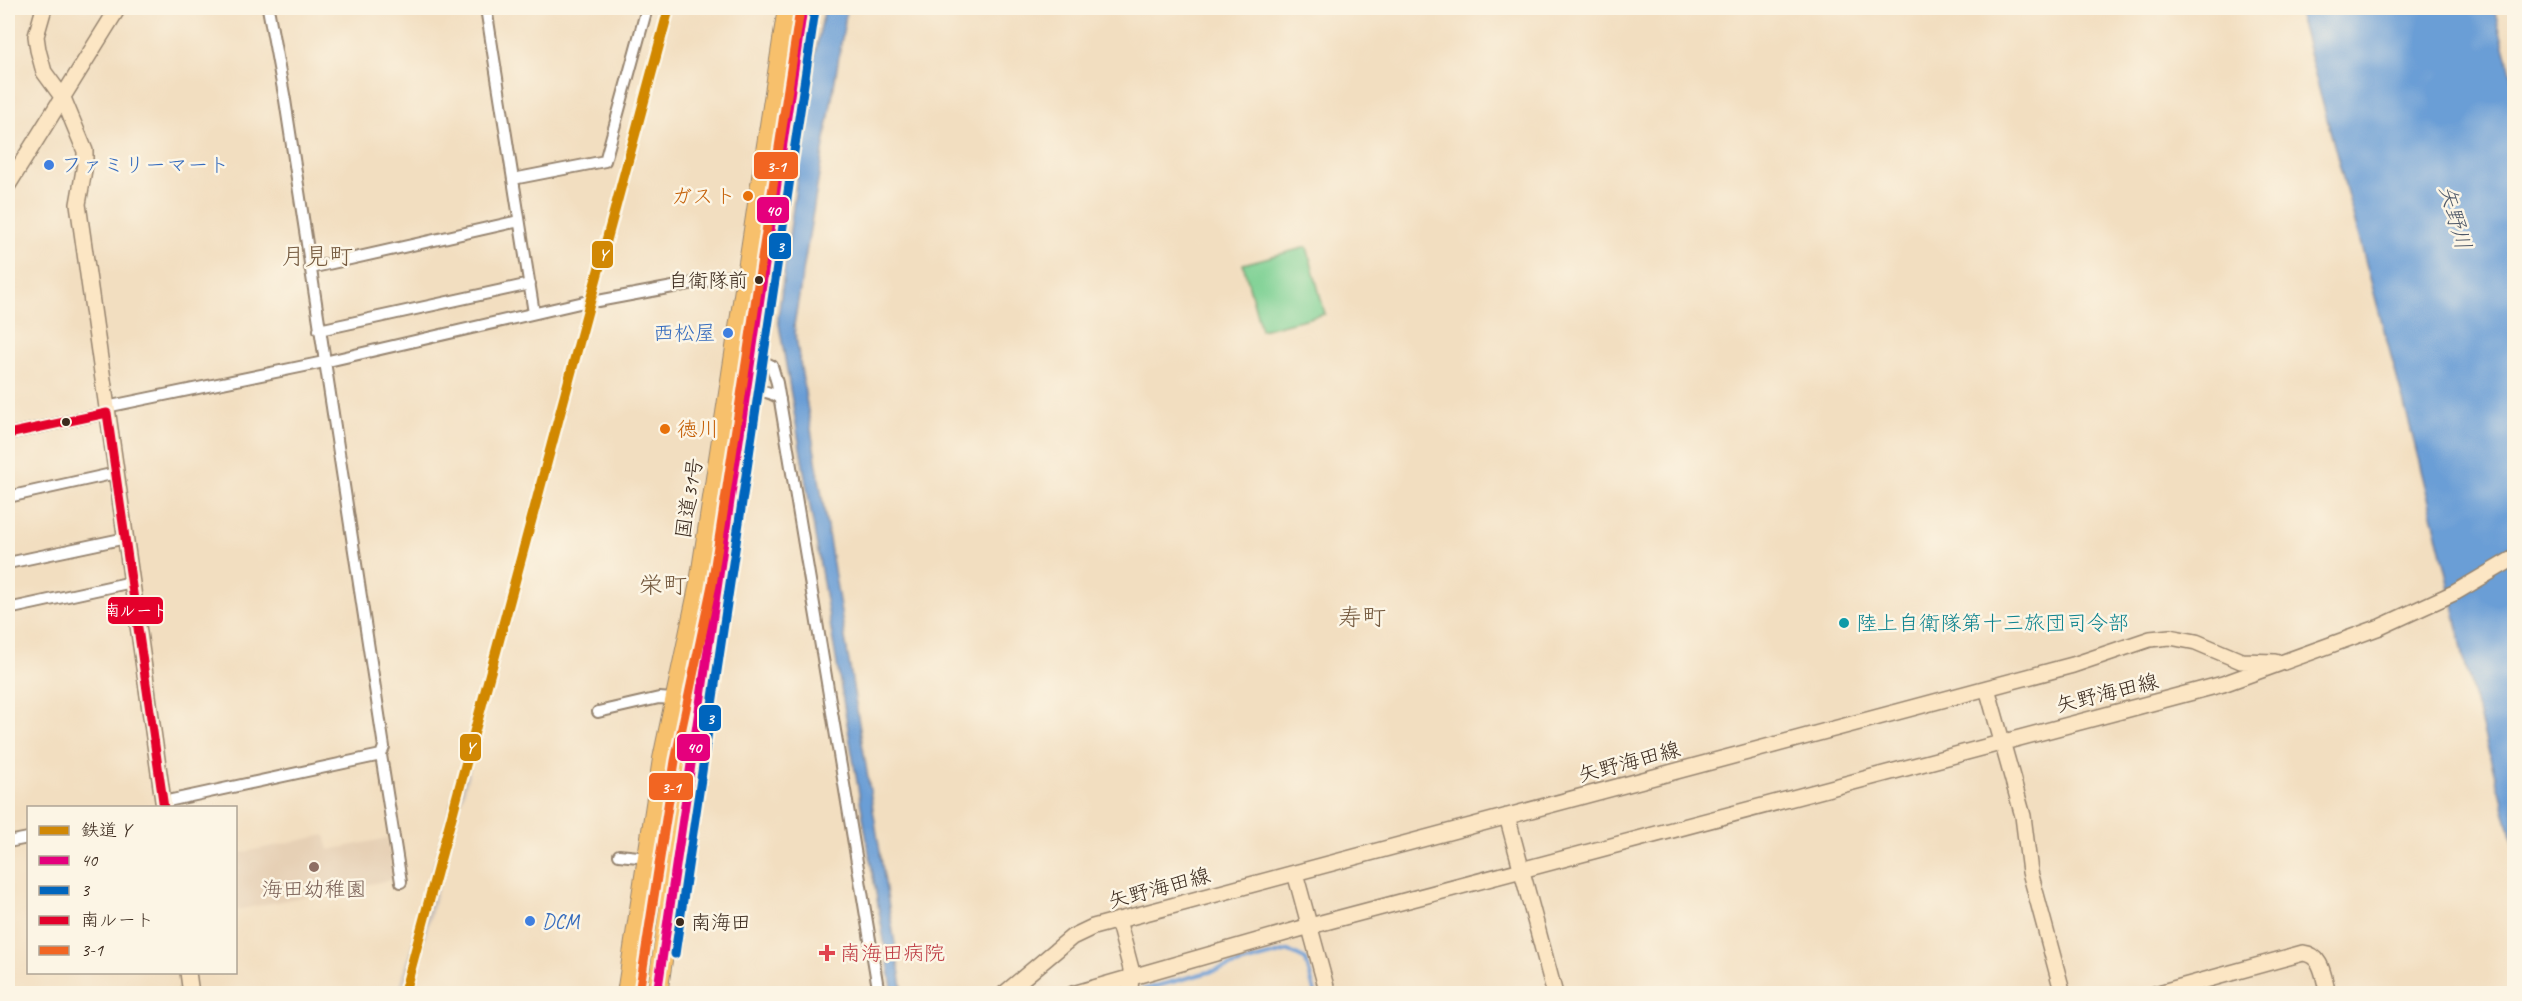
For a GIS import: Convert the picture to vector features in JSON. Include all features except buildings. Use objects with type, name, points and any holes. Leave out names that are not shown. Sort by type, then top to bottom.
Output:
[{"type":"highway","name":"国道31号","points":[[627,993],[663,759],[687,699],[744,397],[743,352],[748,273],[788,8]]},
{"type":"highway","name":"国道31号","points":[[657,993],[700,583],[743,352],[802,8]]},
{"type":"highway","points":[[640,993],[687,699]]},
{"type":"main road","points":[[44,8],[36,36],[44,72],[63,98],[85,151],[78,204],[164,805]]},
{"type":"main road","points":[[8,185],[118,8]]},
{"type":"main road","name":"矢野海田線","points":[[1073,993],[1310,926],[2001,741],[2187,694],[2304,656],[2391,622],[2456,592],[2514,558]]},
{"type":"main road","name":"矢野海田線","points":[[1004,993],[1072,937],[1118,921],[2073,665],[2160,637],[2188,639],[2241,661],[2281,663]]},
{"type":"main road","points":[[1987,688],[2023,816],[2031,872],[2063,993]]},
{"type":"main road","points":[[1507,816],[1555,993]]},
{"type":"main road","points":[[1295,873],[1328,993]]},
{"type":"main road","points":[[1118,921],[1131,975],[1130,993]]},
{"type":"main road","points":[[2155,993],[2303,953],[2310,954],[2319,960],[2328,993]]},
{"type":"main road","points":[[188,974],[191,993]]},
{"type":"street","points":[[268,8],[384,747],[381,755],[401,882]]},
{"type":"street","points":[[486,8],[534,313]]},
{"type":"street","points":[[513,179],[605,161],[646,8]]},
{"type":"street","points":[[310,268],[519,221]]},
{"type":"street","points":[[598,302],[748,273]]},
{"type":"street","points":[[319,330],[530,285]]},
{"type":"street","points":[[8,434],[584,302]]},
{"type":"street","points":[[743,352],[772,366],[780,399],[879,993]]},
{"type":"street","points":[[744,397],[754,392],[765,392],[780,399]]},
{"type":"street","points":[[8,497],[116,473]]},
{"type":"street","points":[[8,563],[126,538]]},
{"type":"street","points":[[8,609],[132,582]]},
{"type":"street","points":[[598,712],[659,698],[687,699]]},
{"type":"street","points":[[164,805],[381,755]]},
{"type":"street","points":[[8,843],[27,838]]},
{"type":"street","points":[[619,855],[648,858]]},
{"type":"shaded area","points":[[476,749],[410,993],[398,993],[465,750]]},
{"type":"shaded area","name":"海田幼稚園","points":[[325,835],[329,850],[388,838],[395,879],[237,910],[237,854]]},
{"type":"green space","points":[[1307,247],[1325,314],[1261,330],[1243,264]]},
{"type":"water","points":[[825,8],[847,8],[794,325],[903,993],[893,993],[778,318],[812,68]]},
{"type":"water","name":"矢野川","points":[[2297,8],[2494,8],[2514,84],[2514,847],[2464,659],[2447,574],[2410,426]]},
{"type":"waterway","points":[[1138,991],[1288,951],[1306,960],[1315,994]]},
{"type":"rail line","name":"Y","points":[[404,994],[669,8]]},
{"type":"transit line","name":"40","points":[[657,994],[803,8]]},
{"type":"transit line","name":"3-1","points":[[640,987],[675,761],[712,585],[800,10]]},
{"type":"transit line","name":"3","points":[[675,954],[815,10]]},
{"type":"transit line","name":"南ルート","points":[[107,413],[164,806]]},
{"type":"transit line","name":"南ルート","points":[[8,434],[107,413]]},
{"type":"place","name":"ファミリーマート","points":[[49,165]]},
{"type":"place","name":"ガスト","points":[[748,196]]},
{"type":"place","name":"自衛隊前","points":[[759,280]]},
{"type":"place","name":"西松屋","points":[[728,333]]},
{"type":"place","name":"徳川","points":[[665,429]]},
{"type":"place","name":"陸上自衛隊第十三旅団司令部","points":[[1844,623]]},
{"type":"place","name":"海田幼稚園","points":[[314,867]]},
{"type":"place","name":"DCM","points":[[530,921]]},
{"type":"place","name":"南海田","points":[[680,922]]},
{"type":"place","name":"南海田病院","points":[[827,953]]},
{"type":"district","name":"月見町","points":[[317,256]]},
{"type":"district","name":"栄町","points":[[663,585]]},
{"type":"district","name":"寿町","points":[[1362,617]]}]
